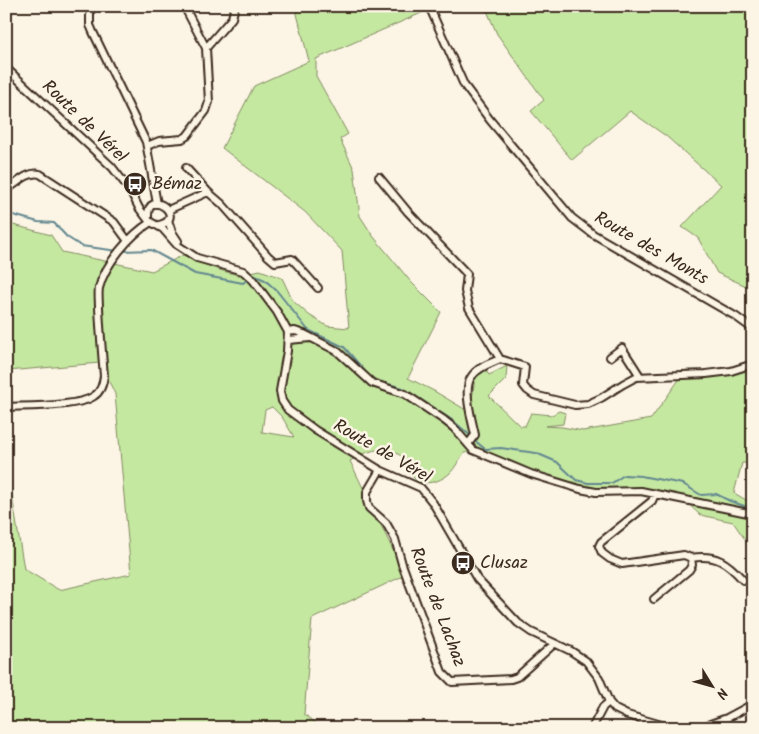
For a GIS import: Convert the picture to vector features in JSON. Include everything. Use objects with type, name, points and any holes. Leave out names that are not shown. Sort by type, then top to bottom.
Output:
[{"type":"street","points":[[90,6],[90,25],[148,146],[154,205]]},
{"type":"street","points":[[148,146],[159,140],[182,139],[187,136],[206,111],[209,102],[206,48],[184,6]]},
{"type":"street","points":[[206,48],[232,18],[235,6]]},
{"type":"street","name":"Route des Monts","points":[[429,6],[464,85],[543,185],[572,218],[593,234],[735,316],[753,329]]},
{"type":"street","name":"Route de Vérel","points":[[6,68],[112,167],[130,190],[139,208],[149,220]]},
{"type":"street","points":[[186,168],[222,204],[268,256],[276,262],[292,259],[318,288]]},
{"type":"street","points":[[6,190],[29,175],[40,174],[114,222],[128,241]]},
{"type":"street","points":[[380,177],[408,212],[467,274],[465,291],[469,308],[500,359],[525,368],[523,385],[534,395],[575,405],[588,404],[640,376],[706,374],[731,371],[753,364]]},
{"type":"street","points":[[168,210],[208,192]]},
{"type":"street","points":[[136,201],[144,206],[164,205],[168,210],[168,220],[172,232],[184,250]]},
{"type":"street","points":[[149,220],[148,211],[154,205]]},
{"type":"street","points":[[6,407],[78,403],[94,396],[99,391],[103,384],[104,376],[99,289],[107,269],[122,248],[149,220]]},
{"type":"street","points":[[149,220],[159,225],[164,224],[168,220]]},
{"type":"street","name":"Route de Vérel","points":[[159,225],[177,245],[197,258],[244,271],[281,318],[288,332],[289,340],[280,395],[284,406],[297,418],[380,470],[423,490],[433,503],[477,579],[492,597],[518,623],[531,632],[571,651],[586,661],[599,678],[609,702]]},
{"type":"street","points":[[288,332],[298,332],[344,356],[362,375],[372,382],[397,390],[417,401],[471,440]]},
{"type":"street","points":[[289,340],[311,339]]},
{"type":"street","points":[[610,357],[622,348],[640,376]]},
{"type":"street","points":[[500,359],[482,367],[472,376],[468,386],[471,440],[474,450],[531,474],[580,489],[611,492],[641,491],[751,514]]},
{"type":"street","name":"Route de Lachaz","points":[[380,470],[367,492],[366,501],[370,508],[386,523],[395,539],[402,564],[442,672],[452,682],[511,679],[554,644]]},
{"type":"street","points":[[655,494],[652,501],[601,542],[600,549],[605,556],[622,564],[684,555],[690,558],[704,556],[724,562],[743,580]]},
{"type":"street","points":[[654,599],[688,570],[692,565],[690,558]]},
{"type":"street","points":[[592,728],[603,707],[609,702],[620,712],[672,728]]},
{"type":"street","points":[[699,728],[727,718],[753,704]]},
{"type":"green space","points":[[295,6],[424,6],[426,11],[316,59],[316,76],[348,134],[340,139],[354,169],[360,216],[373,236],[411,282],[441,312],[408,378],[466,410],[471,407],[475,377],[485,369],[489,375],[507,366],[506,379],[489,396],[520,426],[525,426],[531,413],[552,415],[559,411],[565,413],[563,424],[545,426],[583,431],[651,419],[686,370],[717,371],[753,360],[753,463],[742,463],[734,493],[753,504],[753,551],[733,522],[700,515],[681,497],[643,488],[590,488],[538,474],[480,451],[464,453],[452,471],[444,478],[430,483],[423,482],[417,481],[413,477],[410,471],[410,462],[394,452],[383,449],[373,451],[350,461],[405,575],[312,619],[304,714],[322,728],[6,728],[6,459],[24,569],[59,590],[131,574],[115,394],[100,363],[7,371],[6,223],[51,235],[62,252],[152,271],[183,255],[216,269],[238,275],[260,270],[282,278],[293,301],[309,315],[327,326],[349,328],[342,251],[305,212],[222,148],[254,86],[309,61]],"holes":[[[272,407],[282,417],[294,437],[262,432],[265,410]]]},
{"type":"green space","points":[[485,6],[753,6],[753,289],[717,273],[698,238],[682,227],[721,185],[666,136],[630,111],[572,160],[531,111],[544,100],[497,34]]},
{"type":"waterway","points":[[6,213],[38,222],[54,223],[67,237],[81,246],[118,251]]},
{"type":"waterway","points":[[123,251],[151,250],[195,274],[243,283],[253,275],[265,280],[277,291],[308,330],[344,347],[369,376],[377,381],[403,388],[452,420],[471,436]]},
{"type":"waterway","points":[[474,440],[485,449],[501,448],[536,453],[557,462],[576,480],[588,483],[612,483],[624,475],[641,476],[683,484],[701,495],[716,494],[750,508],[752,511]]},
{"type":"place","name":"Bémaz","points":[[135,184]]},
{"type":"place","name":"Clusaz","points":[[463,563]]}]
